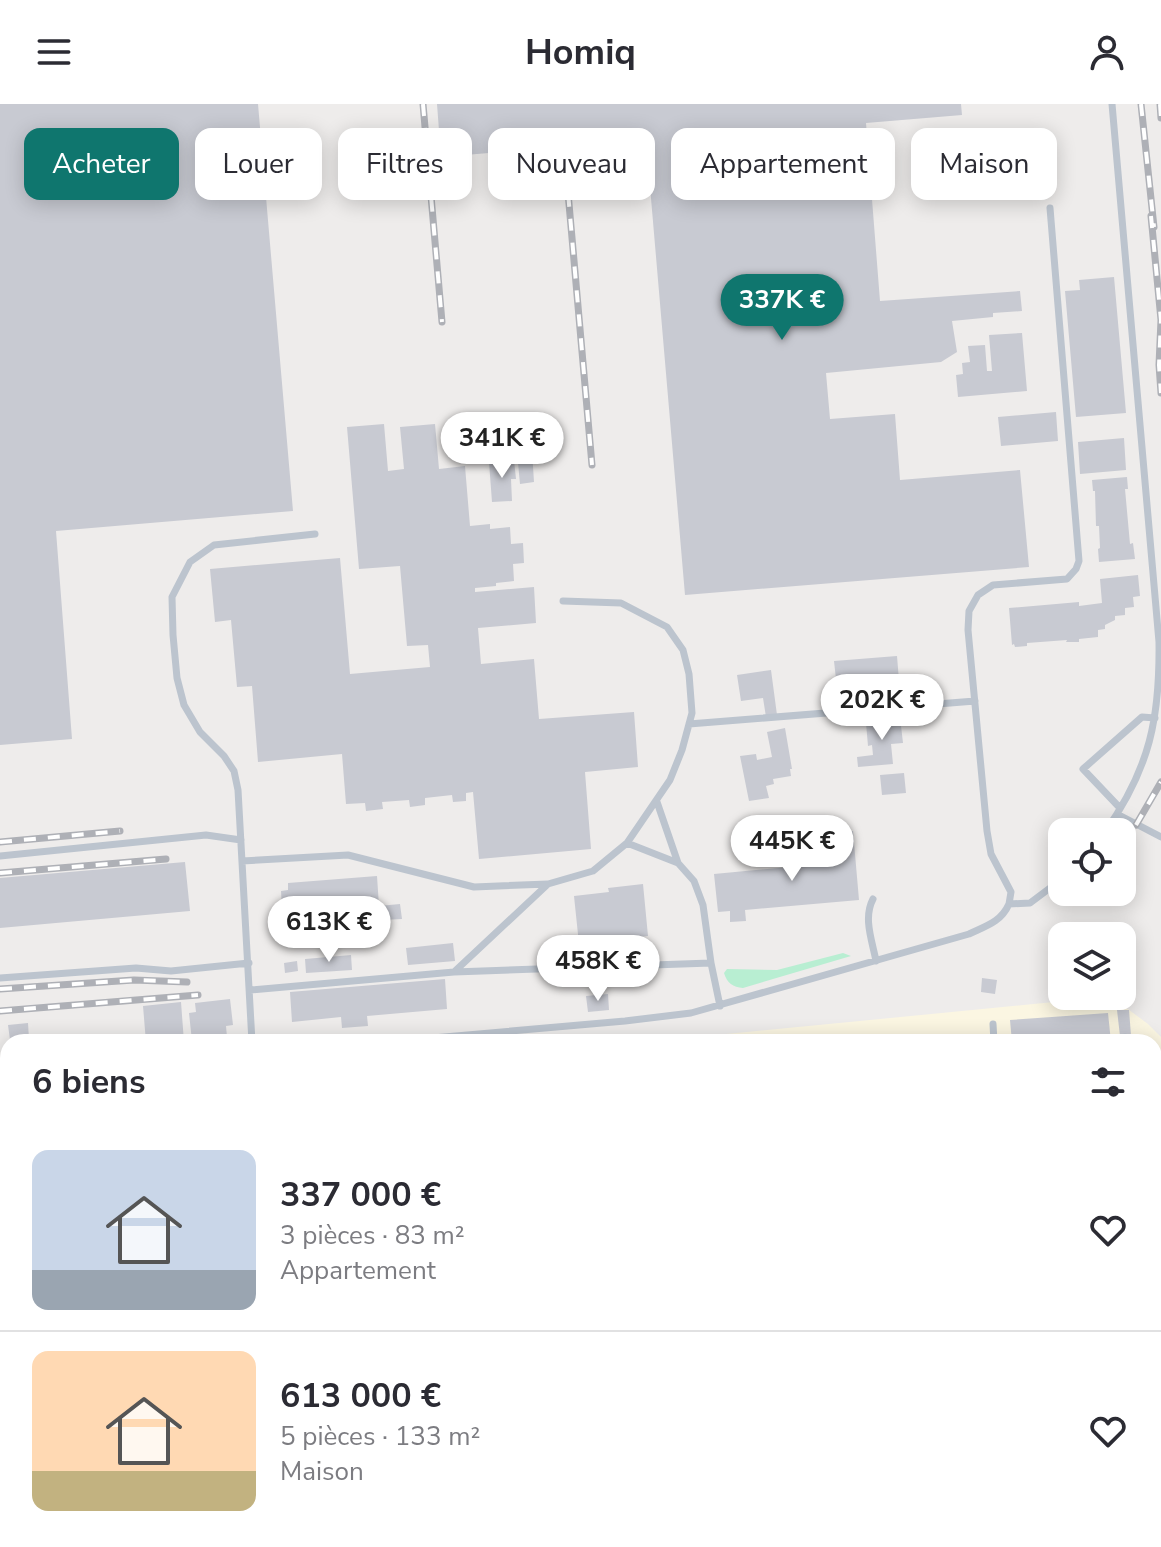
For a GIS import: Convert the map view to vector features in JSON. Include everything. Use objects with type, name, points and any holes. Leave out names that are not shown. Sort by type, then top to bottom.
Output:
[{"type":"lane","points":[[1112,104],[1160,683],[1149,746],[1137,778],[1114,818]]},
{"type":"lane","points":[[478,1034],[691,1013],[969,934],[998,921],[1005,914],[1011,892],[991,854],[987,831],[968,630],[969,611],[978,595],[993,585],[1067,579],[1079,561],[1050,208]]},
{"type":"lane","points":[[252,1034],[238,790],[234,771],[200,732],[184,705],[177,678],[172,597],[190,562],[214,545],[315,534]]},
{"type":"lane","points":[[242,861],[348,855],[474,887],[548,884],[593,871],[627,843],[670,780],[692,713],[689,674],[683,650],[667,627],[621,603],[563,601]]},
{"type":"lane","points":[[689,724],[975,701]]},
{"type":"lane","points":[[1155,718],[1142,717],[1083,769],[1119,811],[1161,837]]},
{"type":"lane","points":[[657,802],[678,863],[694,881],[703,905],[720,1006]]},
{"type":"lane","points":[[0,856],[206,835],[241,840]]},
{"type":"lane","points":[[627,843],[678,863]]},
{"type":"lane","points":[[454,972],[548,884]]},
{"type":"lane","points":[[1009,904],[1030,903],[1048,890]]},
{"type":"lane","points":[[873,899],[867,918],[876,961]]},
{"type":"lane","points":[[0,978],[136,968],[171,971],[249,963]]},
{"type":"lane","points":[[250,990],[454,972],[711,963]]},
{"type":"lane","points":[[993,1024],[994,1034]]},
{"type":"shaded area","points":[[1048,1003],[1048,1010],[1129,1010],[1158,1034],[727,1034]]},
{"type":"green space","points":[[843,953],[851,956],[743,988],[731,984],[724,973],[727,969],[777,970]]},
{"type":"building","points":[[0,104],[258,104],[260,128],[195,128],[195,200],[266,200],[293,511],[56,531],[72,739],[0,745]]},
{"type":"building","points":[[437,104],[961,104],[962,115],[866,123],[866,128],[671,128],[671,200],[872,200],[880,301],[1020,291],[1022,311],[952,321],[957,352],[941,362],[826,373],[830,419],[895,414],[900,480],[1020,470],[1029,567],[685,595],[651,200],[655,200],[655,128],[488,128],[488,153],[472,154],[472,128],[439,128]]},
{"type":"building","points":[[1114,277],[1126,413],[1076,417],[1065,291],[1080,290],[1079,280]]},
{"type":"building","points":[[1022,333],[1027,391],[958,397],[956,375],[963,374],[962,363],[970,362],[968,346],[985,345],[987,371],[992,371],[989,335]]},
{"type":"building","points":[[1056,412],[1058,441],[1001,446],[998,417]]},
{"type":"building","points":[[384,424],[388,471],[404,469],[400,427],[435,424],[439,469],[465,466],[470,526],[490,524],[490,529],[510,527],[511,544],[523,543],[524,563],[513,564],[514,581],[475,588],[475,592],[534,587],[536,623],[478,628],[481,664],[534,659],[539,719],[634,712],[638,767],[585,772],[591,849],[479,859],[473,792],[466,793],[466,801],[453,802],[452,795],[425,798],[425,805],[410,807],[409,800],[382,802],[383,809],[366,811],[365,803],[346,804],[342,754],[258,762],[252,686],[237,687],[231,620],[215,622],[210,569],[340,558],[350,674],[430,667],[428,645],[407,646],[400,566],[359,569],[347,427]]},
{"type":"building","points":[[1124,438],[1126,470],[1080,474],[1078,442]]},
{"type":"building","points":[[532,451],[534,482],[520,484],[517,452]]},
{"type":"building","points":[[514,460],[516,479],[511,479],[512,501],[492,502],[489,462]]},
{"type":"building","points":[[1127,477],[1128,489],[1125,489],[1130,544],[1133,543],[1135,559],[1099,562],[1099,526],[1096,526],[1092,480]]},
{"type":"building","points":[[1138,575],[1140,596],[1133,597],[1134,607],[1125,608],[1125,615],[1115,616],[1115,620],[1105,625],[1105,629],[1098,630],[1098,637],[1079,639],[1079,642],[1067,640],[1012,645],[1009,608],[1102,603],[1100,579]]},
{"type":"building","points":[[897,656],[901,705],[877,707],[875,682],[861,684],[862,694],[847,696],[848,705],[839,706],[834,661]]},
{"type":"building","points":[[771,670],[777,715],[766,717],[763,698],[741,701],[737,675]]},
{"type":"building","points":[[900,717],[903,743],[891,744],[893,764],[858,767],[857,757],[873,755],[872,745],[868,746],[866,723]]},
{"type":"building","points":[[785,728],[791,776],[773,779],[774,784],[766,786],[769,798],[749,801],[740,756],[756,754],[757,760],[772,757],[767,732]]},
{"type":"building","points":[[904,773],[906,793],[882,795],[880,775]]},
{"type":"building","points":[[853,831],[859,900],[745,910],[746,921],[730,922],[730,911],[718,912],[714,874],[811,865],[810,853],[836,851],[834,832]]},
{"type":"building","points":[[185,862],[190,911],[0,928],[0,878]]},
{"type":"building","points":[[377,876],[379,906],[400,904],[402,919],[382,920],[383,931],[368,932],[368,922],[358,922],[359,931],[337,933],[337,923],[332,924],[333,933],[289,937],[288,926],[283,926],[281,891],[288,890],[288,883]]},
{"type":"building","points":[[643,884],[648,936],[579,944],[574,896]]},
{"type":"building","points":[[453,943],[455,961],[408,965],[406,948]]},
{"type":"building","points":[[351,955],[352,970],[306,973],[305,959]]},
{"type":"building","points":[[297,961],[298,971],[285,973],[284,963]]},
{"type":"building","points":[[982,978],[997,980],[995,994],[981,992]]},
{"type":"building","points":[[445,979],[447,1009],[367,1016],[368,1026],[342,1028],[341,1017],[292,1022],[290,992]]},
{"type":"building","points":[[608,994],[609,1010],[588,1012],[586,996]]},
{"type":"building","points":[[230,999],[233,1025],[226,1026],[227,1034],[191,1034],[189,1013],[196,1012],[195,1003]]},
{"type":"building","points":[[181,1002],[183,1034],[145,1034],[143,1006]]},
{"type":"building","points":[[1117,1010],[1129,1010],[1131,1034],[1120,1034]]},
{"type":"building","points":[[1108,1013],[1110,1034],[1011,1034],[1010,1020]]},
{"type":"building","points":[[28,1023],[29,1034],[9,1034],[8,1025]]},
{"type":"railway","points":[[423,104],[442,322]]},
{"type":"railway","points":[[1141,104],[1154,227]]},
{"type":"railway","points":[[1160,104],[1161,118]]},
{"type":"railway","points":[[569,200],[592,465]]},
{"type":"railway","points":[[1151,216],[1161,320],[1161,393]]},
{"type":"railway","points":[[1136,825],[1161,782]]},
{"type":"railway","points":[[0,842],[120,831]]},
{"type":"railway","points":[[0,873],[166,859]]},
{"type":"railway","points":[[0,989],[134,980],[187,982]]},
{"type":"railway","points":[[0,1011],[198,995]]}]
